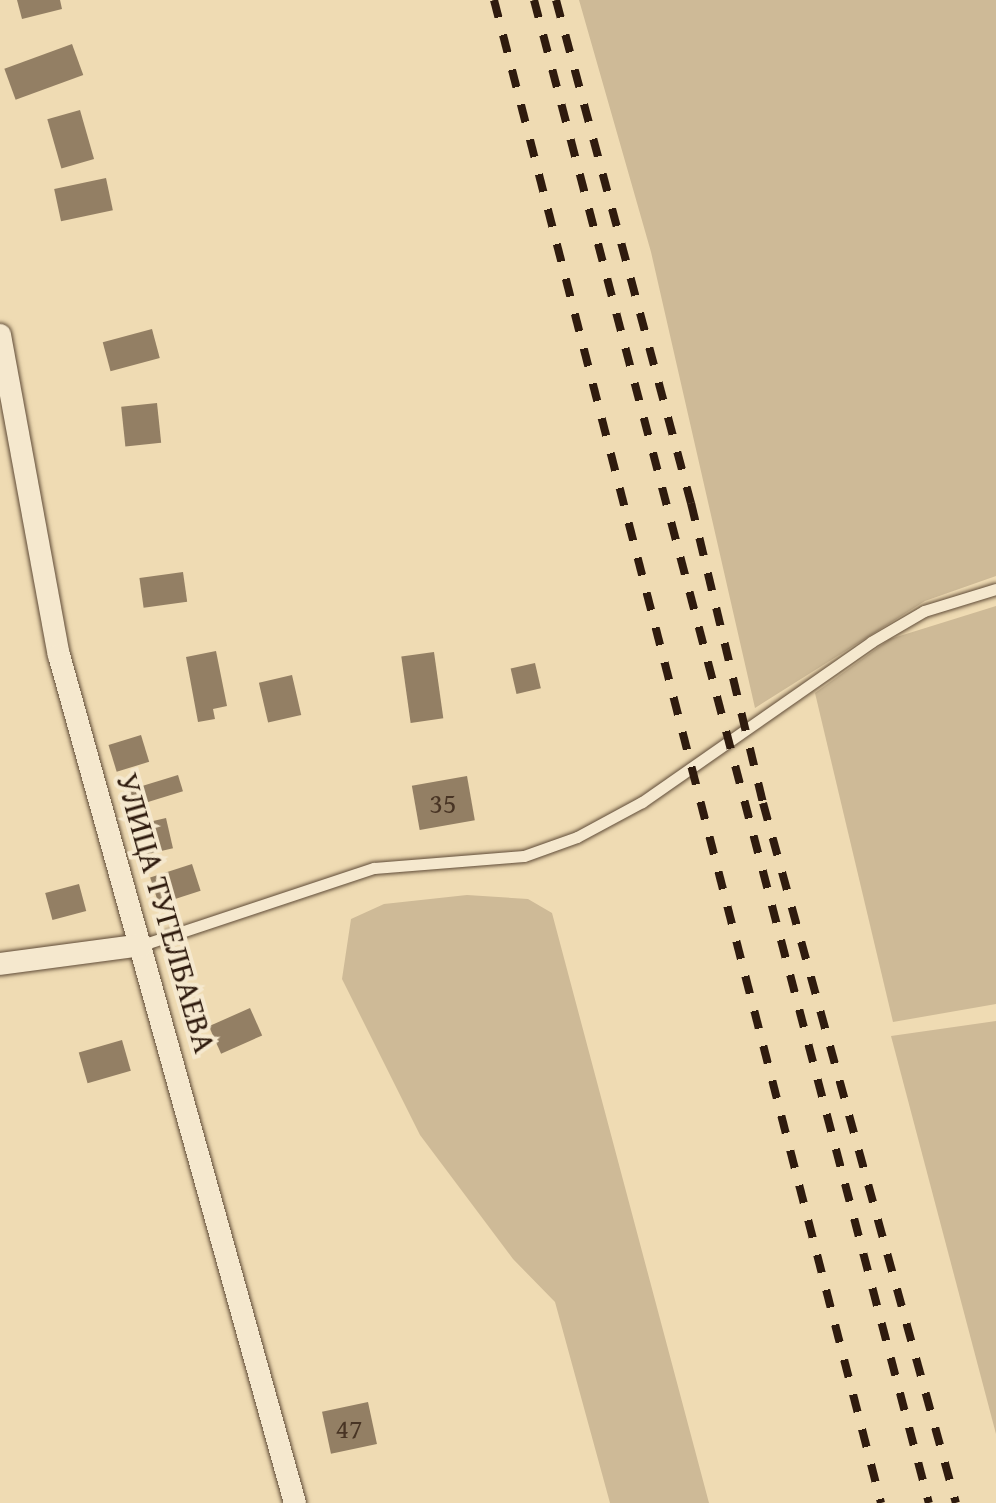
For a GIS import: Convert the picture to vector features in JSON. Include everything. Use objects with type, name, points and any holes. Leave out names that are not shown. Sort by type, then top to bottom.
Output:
[{"type":"street","name":"УЛИЦА ТУГЕЛБАЕВА","points":[[0,335],[59,655],[294,1503]]},
{"type":"street","points":[[0,964],[142,945]]},
{"type":"lane","points":[[142,945],[374,868],[524,856],[642,802],[726,740],[924,611],[996,589]]},
{"type":"shaded area","points":[[579,0],[996,0],[996,576],[925,601],[755,708],[651,252]]},
{"type":"shaded area","points":[[996,606],[996,1004],[893,1022],[815,693],[890,639]]},
{"type":"shaded area","points":[[467,895],[528,899],[552,913],[709,1503],[610,1503],[555,1302],[513,1259],[420,1135],[342,979],[351,919],[384,904]]},
{"type":"shaded area","points":[[996,1021],[996,1434],[891,1036]]},
{"type":"building","points":[[17,0],[60,0],[62,9],[22,19]]},
{"type":"building","points":[[72,44],[83,75],[16,100],[4,69]]},
{"type":"building","points":[[80,110],[94,159],[61,168],[47,119]]},
{"type":"building","points":[[106,178],[113,210],[61,221],[54,189]]},
{"type":"building","points":[[152,329],[160,358],[111,371],[103,342]]},
{"type":"building","points":[[157,403],[161,443],[125,447],[121,407]]},
{"type":"building","points":[[183,572],[187,602],[144,608],[139,578]]},
{"type":"building","points":[[216,651],[227,706],[213,709],[215,719],[198,722],[186,657]]},
{"type":"building","points":[[434,652],[443,718],[411,723],[401,657]]},
{"type":"building","points":[[535,663],[541,688],[516,694],[511,669]]},
{"type":"building","points":[[292,675],[301,715],[268,723],[259,683]]},
{"type":"building","points":[[141,735],[149,762],[117,772],[108,745]]},
{"type":"building","points":[[178,775],[183,791],[128,808],[123,792]]},
{"type":"building","points":[[467,776],[475,820],[420,830],[412,786]]},
{"type":"building","points":[[166,818],[173,848],[142,855],[135,825]]},
{"type":"building","points":[[192,864],[201,891],[159,904],[150,878]]},
{"type":"building","points":[[79,884],[86,911],[52,920],[45,893]]},
{"type":"building","points":[[250,1008],[262,1035],[221,1054],[209,1026]]},
{"type":"building","points":[[122,1040],[131,1071],[88,1083],[79,1052]]},
{"type":"building","points":[[368,1402],[377,1444],[331,1454],[322,1412]]},
{"type":"railway","points":[[494,0],[881,1503]]},
{"type":"railway","points":[[534,0],[929,1503]]},
{"type":"railway","points":[[556,0],[691,503],[763,803],[956,1503]]}]
